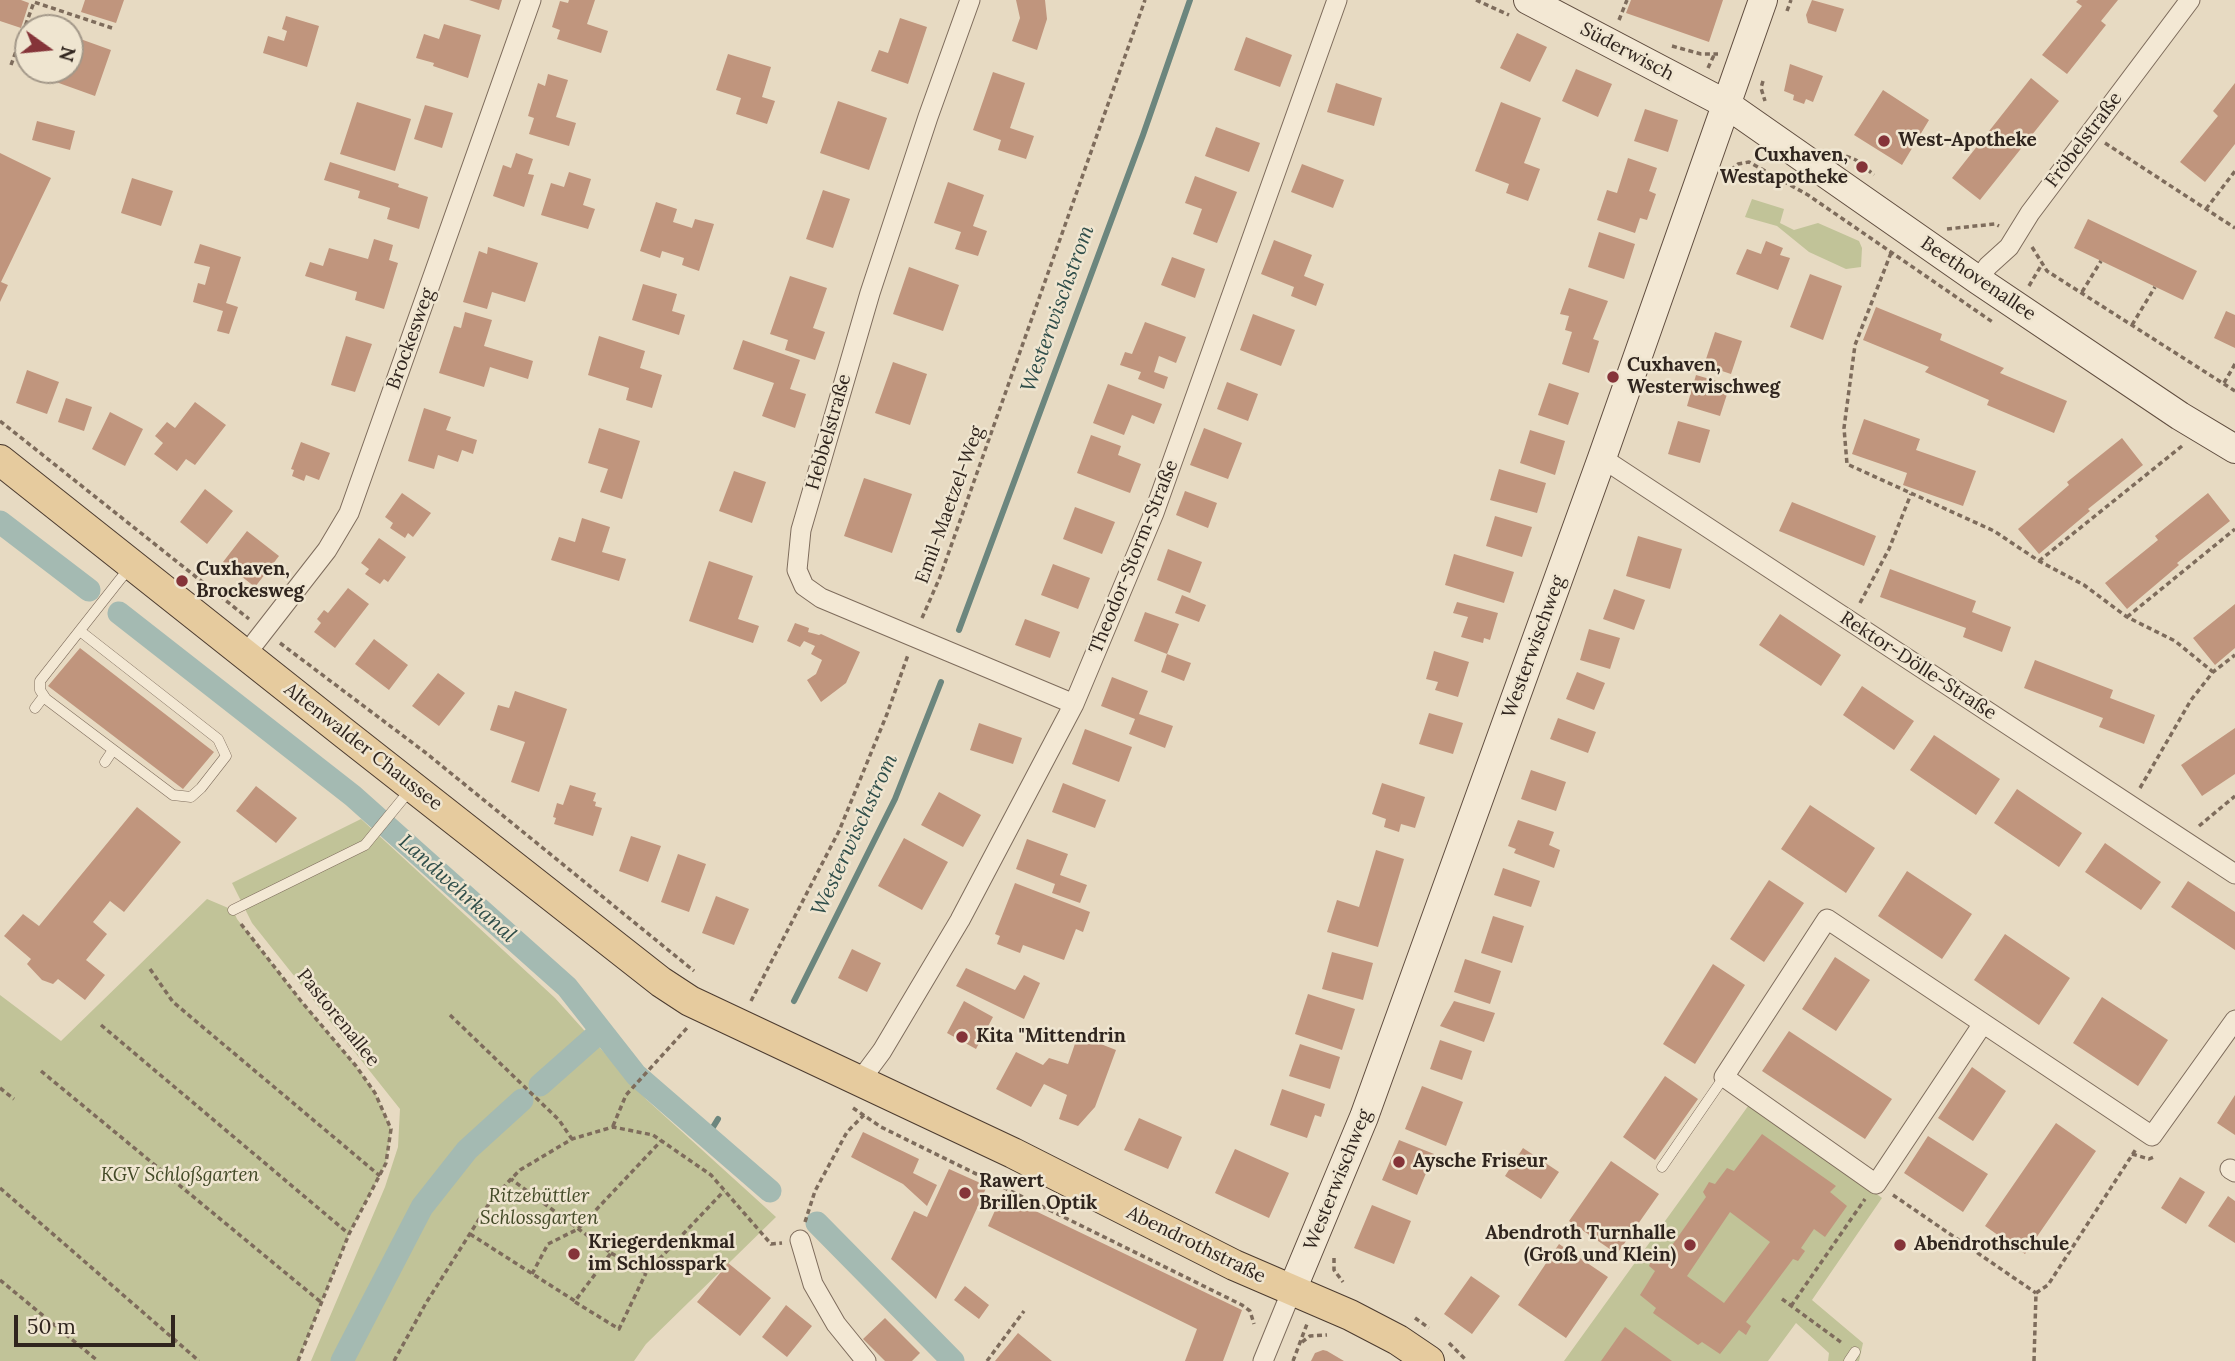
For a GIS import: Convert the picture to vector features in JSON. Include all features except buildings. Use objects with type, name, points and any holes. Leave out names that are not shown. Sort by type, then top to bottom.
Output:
[{"type":"main road","name":"Altenwalder Chaussee","points":[[0,460],[132,564],[255,642],[413,787],[661,982],[690,1001],[742,1014]]},
{"type":"main road","name":"Abendrothstraße","points":[[742,1014],[853,1093],[1013,1153],[1234,1265],[1377,1328],[1429,1361]]},
{"type":"street","name":"Brockesweg","points":[[255,642],[327,550],[349,513],[531,0]]},
{"type":"street","name":"Hebbelstraße","points":[[970,0],[870,293],[801,530],[797,570],[804,586],[821,598],[1074,704]]},
{"type":"street","name":"Theodor-Storm-Straße","points":[[853,1093],[883,1051],[960,920],[1074,704],[1154,513],[1337,0]]},
{"type":"street","name":"Süderwisch","points":[[1528,0],[1726,104]]},
{"type":"street","name":"Westerwischweg","points":[[1292,1290],[1364,1117],[1602,458],[1763,0]]},
{"type":"street","name":"Fröbelstraße","points":[[1978,280],[2016,236],[2190,0]]},
{"type":"street","name":"Beethovenallee","points":[[1726,104],[1978,280],[2180,416],[2235,449]]},
{"type":"street","name":"Rektor-Dölle-Straße","points":[[1602,458],[2235,874]]},
{"type":"street","points":[[1982,1025],[1876,1184],[1724,1077],[1827,919],[2152,1136],[2235,1020]]},
{"type":"street","points":[[800,1240],[813,1284],[836,1324],[866,1361]]},
{"type":"street","points":[[1263,1361],[1292,1290]]},
{"type":"lane","points":[[79,631],[218,739],[226,756],[191,797],[173,795],[44,696],[40,690],[40,681],[79,631],[132,564]]},
{"type":"lane","points":[[35,708],[44,696]]},
{"type":"lane","points":[[105,762],[113,750]]},
{"type":"lane","points":[[233,910],[365,845],[413,787]]},
{"type":"lane","points":[[1662,1167],[1724,1077]]},
{"type":"path","name":"Emil-Maetzel-Weg","points":[[742,1014],[839,831],[887,714],[914,637],[940,577],[1145,0]]},
{"type":"path","points":[[1619,20],[1626,0]]},
{"type":"path","points":[[12,65],[34,2],[113,28]]},
{"type":"path","points":[[1765,75],[1762,93],[1770,108]]},
{"type":"path","points":[[2090,133],[2235,228]]},
{"type":"path","points":[[2206,209],[2235,171]]},
{"type":"path","points":[[1942,230],[1995,224],[2032,248],[2047,271],[2235,391]]},
{"type":"path","points":[[1891,253],[1855,345],[1844,428],[1847,464],[1994,531],[2039,561],[2084,585],[2127,617],[2175,641],[2213,672]]},
{"type":"path","points":[[2081,293],[2101,261]]},
{"type":"path","points":[[2024,294],[2042,264]]},
{"type":"path","points":[[2132,325],[2155,287]]},
{"type":"path","points":[[2224,383],[2235,364]]},
{"type":"path","points":[[0,421],[255,642],[426,753],[676,958],[702,976]]},
{"type":"path","points":[[2039,561],[2184,444]]},
{"type":"path","points":[[1851,621],[1889,549],[1911,494]]},
{"type":"path","points":[[2127,617],[2235,529]]},
{"type":"path","points":[[2130,805],[2181,715],[2213,672],[2235,655]]},
{"type":"path","points":[[2182,839],[2235,796]]},
{"type":"path","name":"Pastorenallee","points":[[233,910],[245,929],[356,1066],[375,1093],[391,1129],[386,1163],[349,1234],[298,1361]]},
{"type":"path","points":[[150,969],[173,1002],[380,1177]]},
{"type":"path","points":[[450,1015],[559,1120],[572,1139]]},
{"type":"path","points":[[101,1025],[349,1234]]},
{"type":"path","points":[[613,1127],[626,1095],[687,1028]]},
{"type":"path","points":[[41,1071],[322,1303]]},
{"type":"path","points":[[0,1088],[14,1100]]},
{"type":"path","points":[[853,1093],[864,1115],[881,1127],[1242,1305],[1250,1311],[1254,1324]]},
{"type":"path","points":[[394,1361],[426,1303],[490,1202],[520,1170],[572,1139],[613,1127],[653,1135],[710,1175],[771,1244],[800,1240],[815,1191],[847,1132],[864,1115]]},
{"type":"path","points":[[2036,1293],[2048,1285],[2147,1133]]},
{"type":"path","points":[[532,1274],[548,1244],[578,1229],[661,1141]]},
{"type":"path","points":[[511,1179],[611,1253],[646,1273]]},
{"type":"path","points":[[1791,1306],[1876,1184],[2036,1293]]},
{"type":"path","points":[[0,1188],[199,1361]]},
{"type":"path","points":[[470,1234],[619,1329],[646,1273],[724,1191]]},
{"type":"path","points":[[1334,1252],[1334,1270],[1345,1284]]},
{"type":"path","points":[[575,1301],[611,1253]]},
{"type":"path","points":[[0,1280],[98,1361]]},
{"type":"path","points":[[2034,1361],[2036,1293]]},
{"type":"path","points":[[1782,1299],[1852,1357]]},
{"type":"path","points":[[987,1361],[1024,1311]]},
{"type":"path","points":[[1293,1361],[1300,1343],[1310,1336],[1324,1334]]},
{"type":"green space","points":[[1752,199],[1784,209],[1780,223],[1794,230],[1818,223],[1859,241],[1862,248],[1861,267],[1846,269],[1809,252],[1777,226],[1745,217]]},
{"type":"green space","name":"Ritzebüttler Schlossgarten","points":[[361,819],[555,998],[647,1100],[776,1217],[646,1344],[634,1361],[311,1361],[385,1187],[398,1147],[400,1109],[252,923],[232,883]]},
{"type":"green space","name":"KGV Schloßgarten","points":[[207,899],[233,910],[237,919],[301,1001],[356,1066],[375,1093],[391,1129],[386,1163],[349,1234],[298,1361],[0,1361],[0,995],[61,1041]]},
{"type":"green space","points":[[1751,1102],[1882,1198],[1812,1300],[1863,1343],[1859,1361],[1828,1361],[1829,1353],[1796,1323],[1768,1361],[1564,1361]]},
{"type":"waterway","name":"Westerwischstrom","points":[[959,630],[1143,135],[1190,0]]},
{"type":"waterway","name":"Landwehrkanal","points":[[0,522],[89,590]]},
{"type":"waterway","name":"Landwehrkanal","points":[[119,613],[353,796],[567,987],[636,1075],[770,1191]]},
{"type":"waterway","name":"Westerwischstrom","points":[[794,1001],[895,799],[941,682]]},
{"type":"waterway","points":[[540,1085],[601,1031]]},
{"type":"waterway","points":[[342,1361],[422,1207],[467,1150],[522,1100]]},
{"type":"waterway","name":"Westerwischstrom","points":[[707,1137],[718,1119]]},
{"type":"waterway","name":"Landwehrkanal","points":[[817,1223],[953,1361]]},
{"type":"place","name":"West-Apotheke","points":[[1884,141]]},
{"type":"place","name":"Cuxhaven, Westapotheke","points":[[1862,167]]},
{"type":"place","name":"Cuxhaven, Westerwischweg","points":[[1613,377]]},
{"type":"place","name":"Cuxhaven, Brockesweg","points":[[182,581]]},
{"type":"place","name":"Kita \"Mittendrin","points":[[962,1037]]},
{"type":"place","name":"Aysche Friseur","points":[[1399,1162]]},
{"type":"place","name":"Rawert Brillen Optik","points":[[965,1193]]},
{"type":"place","name":"Abendroth Turnhalle (Groß und Klein)","points":[[1690,1245]]},
{"type":"place","name":"Abendrothschule","points":[[1900,1245]]},
{"type":"place","name":"Kriegerdenkmal im Schlosspark","points":[[574,1254]]}]
